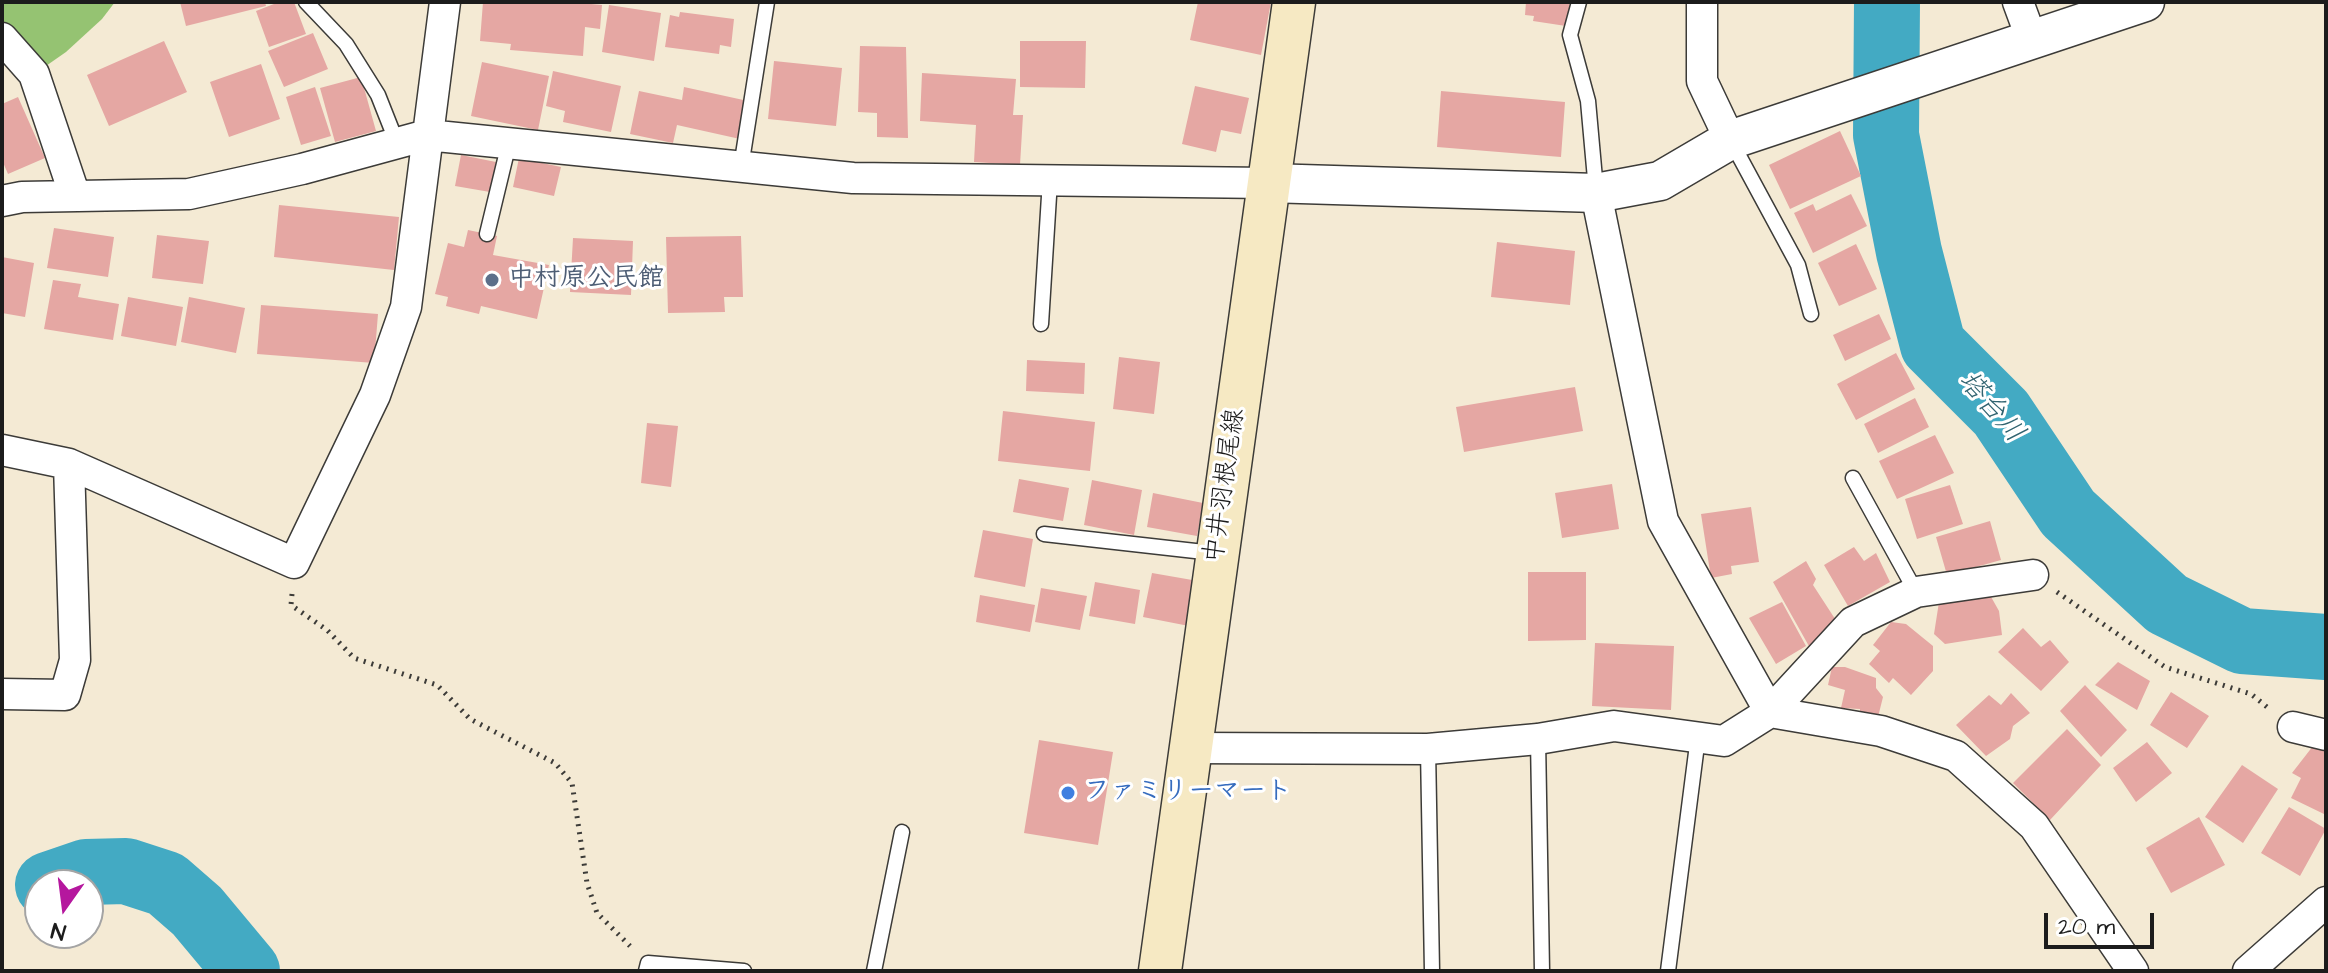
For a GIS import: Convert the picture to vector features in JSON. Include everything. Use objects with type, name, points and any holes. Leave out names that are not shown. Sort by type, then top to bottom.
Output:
[{"type":"main road","name":"中井羽根尾線","points":[[1160,971],[1294,2]]},
{"type":"street","points":[[2,450],[69,464],[294,563],[375,395],[406,307],[445,2]]},
{"type":"street","points":[[1702,2],[1702,81],[1730,140]]},
{"type":"street","points":[[2018,2],[2032,40]]},
{"type":"street","points":[[2,201],[22,197],[189,194],[302,169],[427,135],[853,178],[1268,183],[1596,193],[1660,181],[1730,140],[2145,2]]},
{"type":"street","points":[[2,38],[34,74],[75,196]]},
{"type":"street","points":[[1596,193],[1663,521],[1770,712]]},
{"type":"street","points":[[2,694],[65,695],[75,660],[69,464]]},
{"type":"street","points":[[1190,748],[1428,749],[1538,739],[1614,726],[1724,741],[1770,712],[1853,622],[1916,592],[2033,575]]},
{"type":"street","points":[[1770,712],[1881,731],[1956,756],[2034,826],[2133,971]]},
{"type":"street","points":[[2293,727],[2326,735]]},
{"type":"street","points":[[2248,971],[2326,902]]},
{"type":"lane","points":[[306,2],[346,44],[378,95],[397,143]]},
{"type":"lane","points":[[741,167],[767,2]]},
{"type":"lane","points":[[1579,2],[1570,35],[1588,101],[1596,193]]},
{"type":"lane","points":[[1730,140],[1798,265],[1811,314]]},
{"type":"lane","points":[[487,234],[509,143]]},
{"type":"lane","points":[[1041,324],[1050,180]]},
{"type":"lane","points":[[1853,478],[1916,592]]},
{"type":"lane","points":[[1044,534],[1217,554]]},
{"type":"lane","points":[[1668,971],[1698,737]]},
{"type":"lane","points":[[1538,739],[1542,971]]},
{"type":"lane","points":[[1428,749],[1432,971]]},
{"type":"lane","points":[[874,971],[902,832]]},
{"type":"lane","points":[[647,967],[744,971]]},
{"type":"path","points":[[294,563],[291,605],[327,630],[354,658],[437,685],[470,719],[555,763],[572,783],[587,883],[597,913],[647,967]]},
{"type":"path","points":[[2033,575],[2165,667],[2251,694],[2293,727]]},
{"type":"green space","points":[[2,2],[115,2],[102,19],[66,52],[43,68],[2,24]]},
{"type":"building","points":[[180,2],[265,2],[266,6],[186,26]]},
{"type":"building","points":[[279,2],[294,2],[306,34],[269,47],[256,11]]},
{"type":"building","points":[[483,2],[602,5],[600,29],[585,27],[583,56],[510,50],[511,44],[480,41]]},
{"type":"building","points":[[1198,2],[1271,2],[1261,55],[1190,40]]},
{"type":"building","points":[[1526,2],[1570,2],[1566,26],[1533,21],[1534,16],[1525,15]]},
{"type":"building","points":[[609,5],[661,13],[654,61],[602,52]]},
{"type":"building","points":[[680,12],[734,19],[731,47],[720,45],[719,54],[665,47],[670,15],[679,17]]},
{"type":"building","points":[[313,33],[328,69],[284,87],[268,51]]},
{"type":"building","points":[[164,41],[187,92],[109,126],[87,75]]},
{"type":"building","points":[[1020,41],[1086,41],[1085,88],[1020,87]]},
{"type":"building","points":[[860,46],[906,47],[908,138],[877,137],[877,113],[858,112]]},
{"type":"building","points":[[774,61],[842,68],[836,126],[768,119]]},
{"type":"building","points":[[482,62],[549,76],[538,130],[471,116]]},
{"type":"building","points":[[261,64],[280,119],[229,137],[210,82]]},
{"type":"building","points":[[553,71],[621,86],[611,132],[563,122],[565,111],[546,106]]},
{"type":"building","points":[[922,73],[1016,79],[1013,115],[1023,115],[1020,165],[974,162],[976,125],[920,121]]},
{"type":"building","points":[[361,77],[376,131],[335,142],[320,88]]},
{"type":"building","points":[[1195,86],[1249,98],[1241,134],[1221,130],[1216,152],[1182,144]]},
{"type":"building","points":[[315,87],[331,136],[301,145],[286,97]]},
{"type":"building","points":[[684,87],[748,101],[740,139],[677,125],[673,143],[630,134],[639,91],[682,100]]},
{"type":"building","points":[[1441,91],[1565,102],[1561,157],[1437,147]]},
{"type":"building","points":[[18,97],[45,158],[8,174],[2,160],[2,104]]},
{"type":"building","points":[[1840,131],[1861,176],[1790,209],[1769,165]]},
{"type":"building","points":[[461,155],[496,162],[490,192],[455,186]]},
{"type":"building","points":[[519,158],[561,167],[554,196],[513,187]]},
{"type":"building","points":[[1851,194],[1867,226],[1813,253],[1794,213],[1813,204],[1816,211]]},
{"type":"building","points":[[279,205],[399,217],[394,270],[274,257]]},
{"type":"building","points":[[54,228],[114,237],[108,277],[47,268]]},
{"type":"building","name":"中村原公民館","points":[[468,230],[497,236],[493,255],[549,265],[537,319],[481,306],[479,314],[446,306],[448,297],[435,294],[448,243],[464,247]]},
{"type":"building","points":[[157,235],[209,241],[203,284],[152,278]]},
{"type":"building","points":[[741,236],[743,297],[724,297],[725,312],[668,313],[666,237]]},
{"type":"building","points":[[573,238],[633,241],[631,295],[570,292]]},
{"type":"building","points":[[1497,242],[1575,251],[1570,305],[1491,297]]},
{"type":"building","points":[[1856,244],[1877,289],[1839,306],[1818,263]]},
{"type":"building","points":[[2,257],[34,263],[25,317],[2,313]]},
{"type":"building","points":[[53,280],[81,284],[78,297],[119,304],[113,340],[44,329]]},
{"type":"building","points":[[128,297],[183,307],[176,346],[121,336]]},
{"type":"building","points":[[189,297],[245,308],[236,353],[181,342]]},
{"type":"building","points":[[261,305],[378,314],[374,363],[257,354]]},
{"type":"building","points":[[1879,314],[1891,339],[1845,361],[1833,335]]},
{"type":"building","points":[[1896,353],[1915,389],[1856,420],[1837,384]]},
{"type":"building","points":[[1119,357],[1160,362],[1154,414],[1113,409]]},
{"type":"building","points":[[1027,360],[1085,363],[1084,394],[1026,391]]},
{"type":"building","points":[[1575,387],[1583,431],[1464,452],[1456,407]]},
{"type":"building","points":[[1915,398],[1929,427],[1878,453],[1864,424]]},
{"type":"building","points":[[1003,411],[1095,422],[1090,471],[998,461]]},
{"type":"building","points":[[647,423],[678,426],[671,487],[641,483]]},
{"type":"building","points":[[1935,435],[1954,473],[1897,499],[1879,461]]},
{"type":"building","points":[[1019,479],[1069,488],[1063,521],[1013,512]]},
{"type":"building","points":[[1092,480],[1142,490],[1134,535],[1084,525]]},
{"type":"building","points":[[1612,484],[1619,529],[1562,538],[1555,493]]},
{"type":"building","points":[[1950,485],[1963,524],[1917,539],[1905,499]]},
{"type":"building","points":[[1153,493],[1203,503],[1197,536],[1147,527]]},
{"type":"building","points":[[1751,507],[1759,562],[1731,566],[1732,574],[1711,578],[1701,514]]},
{"type":"building","points":[[1990,521],[2001,560],[1947,575],[1936,537]]},
{"type":"building","points":[[983,530],[1033,539],[1025,587],[974,577]]},
{"type":"building","points":[[1854,547],[1864,561],[1876,553],[1890,582],[1848,606],[1824,565]]},
{"type":"building","points":[[1806,561],[1816,579],[1813,585],[1839,625],[1810,648],[1773,582]]},
{"type":"building","points":[[1528,572],[1586,572],[1586,640],[1528,641]]},
{"type":"building","points":[[1152,573],[1198,581],[1189,626],[1143,617]]},
{"type":"building","points":[[1095,582],[1140,590],[1135,624],[1089,616]]},
{"type":"building","points":[[1041,588],[1087,596],[1080,630],[1035,622]]},
{"type":"building","points":[[980,595],[1035,605],[1030,632],[976,622]]},
{"type":"building","points":[[1990,595],[1999,611],[2002,635],[1945,644],[1934,634],[1939,602]]},
{"type":"building","points":[[1782,602],[1806,646],[1776,664],[1749,618]]},
{"type":"building","points":[[1891,622],[1906,624],[1933,646],[1933,671],[1911,695],[1893,678],[1889,683],[1869,664],[1880,651],[1873,645]]},
{"type":"building","points":[[2023,628],[2041,647],[2050,640],[2069,662],[2041,691],[1998,652]]},
{"type":"building","points":[[1595,643],[1674,646],[1671,710],[1592,706]]},
{"type":"building","points":[[2118,662],[2150,681],[2137,710],[2095,685]]},
{"type":"building","points":[[1832,667],[1845,667],[1876,678],[1876,688],[1883,697],[1878,717],[1860,715],[1860,709],[1841,708],[1845,690],[1828,685]]},
{"type":"building","points":[[2085,685],[2127,730],[2101,757],[2060,711]]},
{"type":"building","points":[[2171,692],[2209,716],[2187,748],[2150,725]]},
{"type":"building","points":[[2011,693],[2030,713],[2013,726],[2010,739],[1986,756],[1956,725],[1989,695],[2001,705]]},
{"type":"building","points":[[2067,729],[2101,765],[2050,820],[2013,783]]},
{"type":"building","name":"ファミリーマート","points":[[1039,740],[1113,752],[1098,845],[1024,833]]},
{"type":"building","points":[[2147,742],[2172,773],[2136,802],[2113,768]]},
{"type":"building","points":[[2313,746],[2326,752],[2326,815],[2291,798],[2301,778],[2292,773]]},
{"type":"building","points":[[2242,765],[2278,789],[2243,843],[2205,817]]},
{"type":"building","points":[[2289,807],[2326,829],[2300,876],[2261,853]]},
{"type":"building","points":[[2199,817],[2225,865],[2171,893],[2146,848]]},
{"type":"waterway","name":"塔台川","points":[[1887,2],[1886,135],[1909,252],[1933,345],[2001,413],[2068,513],[2167,604],[2242,641],[2326,647]]},
{"type":"waterway","points":[[104,872],[126,871],[166,884],[197,911],[247,971]]},
{"type":"place","name":"中村原公民館","points":[[492,280]]},
{"type":"place","name":"ファミリーマート","points":[[1068,793]]}]
